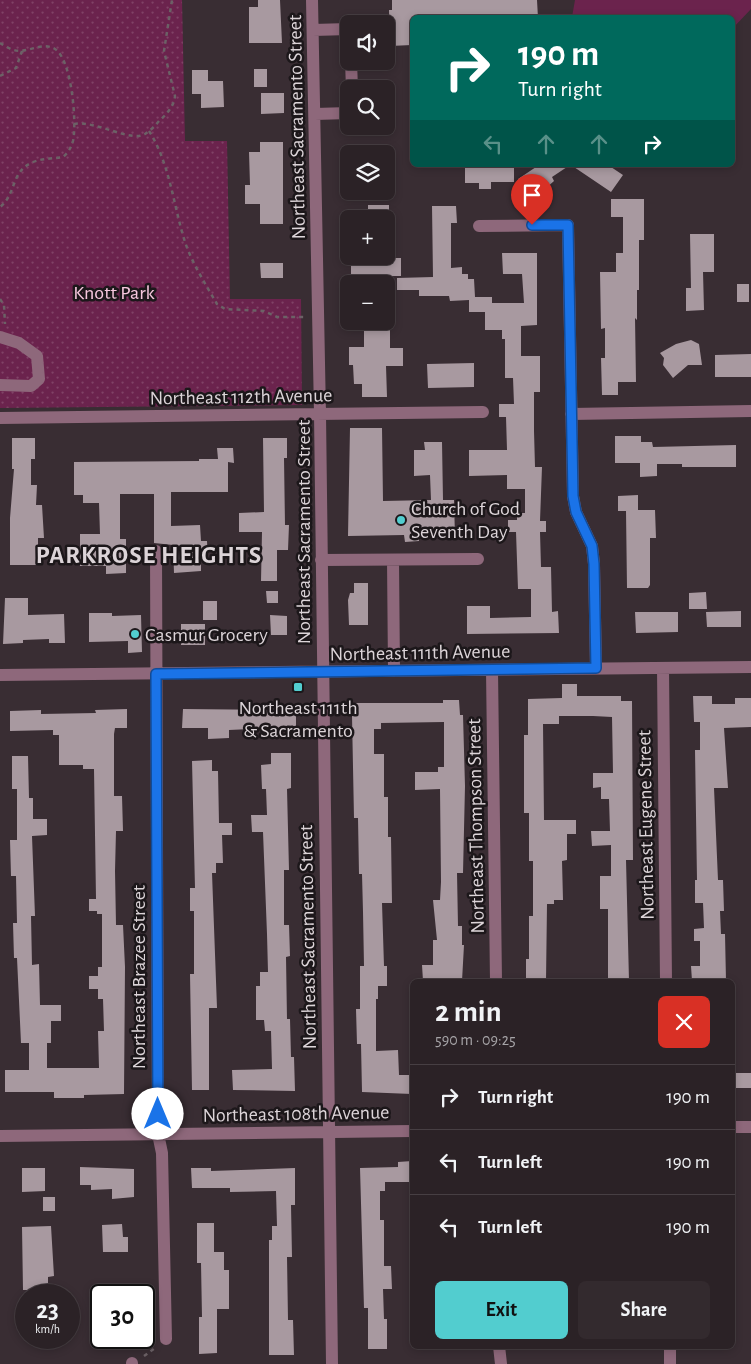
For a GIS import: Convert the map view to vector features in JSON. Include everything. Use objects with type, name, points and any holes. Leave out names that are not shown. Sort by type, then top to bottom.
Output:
[{"type":"street","name":"Northeast Sacramento Street","points":[[312,0],[319,317],[327,1132],[332,1364]]},
{"type":"street","points":[[313,30],[340,29]]},
{"type":"street","points":[[314,114],[340,113]]},
{"type":"street","points":[[480,226],[568,225],[573,496],[576,512],[592,546],[596,668]]},
{"type":"street","points":[[0,386],[31,386],[39,379],[37,356],[19,343],[3,337]]},
{"type":"street","points":[[571,414],[751,411]]},
{"type":"street","name":"Northeast 112th Avenue","points":[[0,418],[483,412]]},
{"type":"street","name":"Northeast Brazee Street","points":[[156,551],[158,1134],[162,1153],[166,1339]]},
{"type":"street","points":[[321,560],[478,559]]},
{"type":"street","points":[[393,560],[394,671]]},
{"type":"street","name":"Northeast 111th Avenue","points":[[0,675],[751,667]]},
{"type":"street","name":"Northeast Eugene Street","points":[[663,668],[666,979]]},
{"type":"street","name":"Northeast Thompson Street","points":[[492,670],[496,979]]},
{"type":"street","points":[[735,1127],[751,1127]]},
{"type":"street","name":"Northeast 108th Avenue","points":[[0,1136],[410,1130]]},
{"type":"street","points":[[500,1349],[500,1364]]},
{"type":"street","points":[[670,1349],[670,1364]]},
{"type":"path","points":[[74,124],[94,124],[129,136],[138,137],[165,116],[175,101],[175,89],[164,51],[172,0]]},
{"type":"path","points":[[0,43],[14,50],[22,51],[48,47],[61,55],[67,64],[70,79],[74,124],[73,142],[67,153],[57,158],[40,160],[25,166],[16,178],[9,200],[0,207]]},
{"type":"path","points":[[0,76],[16,68],[22,51]]},
{"type":"path","points":[[148,131],[159,147],[186,244],[217,304],[225,309],[264,311],[277,317],[319,317]]},
{"type":"path","points":[[0,300],[4,305],[3,337]]},
{"type":"path","points":[[132,1364],[166,1339]]},
{"type":"green space","name":"Knott Park","points":[[0,0],[182,0],[185,141],[227,141],[230,299],[301,299],[302,405],[0,408]]},
{"type":"green space","points":[[575,0],[751,0],[751,9],[735,26],[735,15],[572,15]]},
{"type":"building","points":[[258,0],[280,0],[282,43],[249,43],[249,7],[258,7]]},
{"type":"building","points":[[392,0],[537,0],[538,15],[410,15],[410,45],[395,46],[395,15],[389,15],[389,10],[392,10]]},
{"type":"building","points":[[254,69],[267,69],[267,87],[254,87]]},
{"type":"building","points":[[192,70],[208,70],[208,81],[223,81],[224,107],[201,108],[201,94],[192,94]]},
{"type":"building","points":[[261,93],[284,93],[284,113],[261,114]]},
{"type":"building","points":[[260,142],[283,142],[283,224],[260,224],[260,204],[245,204],[245,185],[250,185],[249,152],[260,152]]},
{"type":"building","points":[[465,167],[514,167],[514,182],[491,182],[491,189],[479,189],[479,183],[465,183]]},
{"type":"building","points":[[536,167],[567,167],[552,177],[554,181],[544,190],[540,185],[527,193],[518,179]]},
{"type":"building","points":[[574,167],[611,167],[623,175],[611,192]]},
{"type":"building","points":[[611,199],[644,199],[644,240],[639,240],[637,320],[635,318],[636,382],[618,382],[618,395],[602,395],[601,358],[605,358],[605,328],[601,329],[600,272],[616,272],[616,253],[623,253],[623,217],[611,217]]},
{"type":"building","points":[[368,205],[389,205],[389,210],[368,210]]},
{"type":"building","points":[[432,206],[456,206],[457,223],[451,223],[451,268],[462,267],[462,274],[468,274],[468,279],[474,279],[475,297],[492,297],[492,303],[524,303],[522,274],[503,274],[502,253],[537,253],[537,325],[521,326],[521,356],[540,356],[540,392],[534,392],[534,431],[535,467],[542,467],[540,521],[546,521],[546,532],[540,532],[541,567],[551,567],[552,612],[558,611],[559,633],[467,634],[467,606],[490,606],[490,618],[531,617],[531,589],[518,589],[516,532],[508,532],[508,520],[517,520],[517,513],[525,513],[525,489],[507,489],[507,475],[469,476],[469,450],[507,450],[506,417],[499,417],[499,404],[514,404],[513,378],[505,378],[505,339],[502,339],[502,330],[485,330],[485,312],[469,312],[469,300],[450,301],[449,296],[419,296],[419,290],[397,290],[397,278],[433,277]]},
{"type":"building","points":[[690,234],[714,234],[714,272],[703,272],[704,310],[686,311],[686,288],[691,288]]},
{"type":"building","points":[[395,258],[401,258],[401,276],[351,275],[351,265],[395,265]]},
{"type":"building","points":[[260,263],[283,263],[283,278],[261,278]]},
{"type":"building","points":[[737,284],[749,284],[749,302],[737,302]]},
{"type":"building","points":[[364,330],[390,330],[390,348],[403,348],[403,366],[386,366],[387,397],[362,397],[362,384],[354,384],[353,365],[349,365],[349,347],[364,347]]},
{"type":"building","points":[[691,340],[699,344],[702,365],[688,365],[673,378],[663,365],[664,358],[660,353],[676,344]]},
{"type":"building","points":[[751,354],[751,377],[715,377],[715,355]]},
{"type":"building","points":[[474,363],[474,387],[428,388],[427,364]]},
{"type":"building","points":[[350,428],[382,428],[383,501],[431,500],[430,475],[414,476],[414,450],[425,450],[424,442],[442,442],[443,500],[454,500],[455,537],[419,538],[419,541],[405,542],[404,535],[348,536]]},
{"type":"building","points":[[615,436],[641,436],[641,442],[652,442],[653,447],[736,445],[736,467],[682,467],[682,464],[657,464],[657,476],[640,477],[640,463],[615,463]]},
{"type":"building","points":[[12,438],[35,438],[35,459],[31,459],[31,485],[37,485],[36,505],[42,505],[44,538],[38,538],[38,565],[10,565],[10,518],[14,469],[12,469]]},
{"type":"building","points":[[263,438],[287,438],[287,458],[284,458],[285,525],[289,525],[288,550],[277,550],[277,581],[261,581],[262,532],[239,532],[239,513],[264,512]]},
{"type":"building","points":[[217,448],[233,448],[234,463],[228,462],[228,492],[171,492],[171,526],[200,525],[201,541],[207,541],[208,561],[201,561],[201,571],[174,573],[173,545],[154,543],[154,494],[120,494],[120,539],[126,539],[126,573],[106,574],[106,566],[80,566],[80,534],[100,534],[99,503],[83,503],[83,495],[74,495],[74,462],[199,461],[199,459],[218,459]]},
{"type":"building","points":[[638,495],[638,510],[655,510],[656,538],[650,538],[650,585],[648,588],[627,588],[626,511],[618,511],[618,496]]},
{"type":"building","points":[[354,583],[368,583],[368,625],[349,625],[348,600],[350,593],[354,593]]},
{"type":"building","points":[[266,591],[278,591],[278,603],[267,603]]},
{"type":"building","points":[[706,592],[707,609],[689,609],[689,593]]},
{"type":"building","points":[[5,598],[28,598],[28,615],[64,614],[65,643],[49,643],[49,639],[23,640],[23,643],[3,644]]},
{"type":"building","points":[[203,601],[217,601],[217,620],[203,620]]},
{"type":"building","points":[[741,611],[741,627],[707,627],[706,612]]},
{"type":"building","points":[[635,612],[678,612],[678,632],[636,633]]},
{"type":"building","points":[[89,613],[112,613],[112,616],[141,615],[142,652],[128,653],[128,641],[89,642]]},
{"type":"building","points":[[270,615],[287,616],[287,635],[271,635]]},
{"type":"building","points":[[181,624],[205,624],[205,645],[181,645]]},
{"type":"building","points":[[562,684],[577,684],[577,696],[621,696],[621,701],[632,701],[633,860],[626,860],[629,979],[608,979],[608,909],[600,909],[600,876],[611,876],[611,845],[592,846],[591,831],[610,831],[609,799],[601,799],[601,787],[593,788],[593,773],[613,773],[612,717],[559,716],[559,724],[543,724],[544,820],[576,820],[576,834],[567,834],[567,860],[562,861],[563,900],[554,900],[554,904],[547,904],[546,979],[526,979],[526,959],[529,959],[529,916],[533,916],[533,861],[529,861],[529,813],[524,813],[524,735],[528,735],[528,699],[562,698]]},
{"type":"building","points":[[693,696],[712,696],[712,704],[735,704],[735,698],[751,698],[751,727],[724,728],[728,788],[714,788],[718,880],[723,880],[724,911],[720,911],[721,934],[725,934],[726,979],[692,979],[691,966],[700,966],[700,941],[694,941],[694,929],[704,928],[703,903],[695,903],[695,880],[697,880],[695,750],[700,750],[700,722],[694,722]]},
{"type":"building","points":[[443,700],[459,700],[460,715],[463,715],[465,786],[463,873],[457,873],[458,926],[462,926],[462,945],[464,945],[462,979],[423,979],[422,965],[433,965],[433,940],[437,940],[433,900],[440,900],[440,789],[415,790],[415,772],[438,772],[438,767],[444,767],[444,722],[381,723],[381,729],[374,729],[374,754],[384,754],[384,797],[388,797],[388,837],[391,837],[392,903],[382,903],[384,966],[387,966],[387,986],[378,986],[378,999],[376,999],[376,1051],[398,1050],[399,1075],[410,1075],[410,1094],[362,1092],[361,1044],[357,1044],[356,1009],[360,1009],[360,966],[364,966],[362,874],[359,874],[358,818],[354,818],[352,716],[355,716],[355,703],[443,703]]},
{"type":"building","points":[[272,706],[296,706],[296,727],[229,730],[229,738],[208,739],[208,728],[182,728],[183,709],[272,710]]},
{"type":"building","points":[[127,709],[127,728],[115,728],[114,734],[114,796],[122,796],[123,831],[116,831],[115,871],[116,925],[123,925],[125,967],[124,1094],[84,1095],[84,1098],[54,1098],[54,1092],[5,1092],[5,1070],[29,1070],[29,1043],[21,1043],[17,958],[14,958],[13,923],[17,923],[16,876],[11,876],[10,840],[17,840],[17,789],[12,789],[12,756],[28,756],[29,798],[33,798],[33,819],[47,819],[47,835],[32,836],[35,916],[31,916],[32,965],[39,964],[40,1005],[61,1005],[61,1021],[51,1021],[51,1043],[47,1043],[47,1068],[99,1068],[98,1031],[104,1031],[103,999],[98,999],[98,989],[89,989],[89,976],[98,976],[98,967],[102,967],[102,914],[97,914],[97,911],[89,911],[89,899],[96,899],[94,769],[83,769],[83,765],[59,765],[59,735],[53,735],[53,730],[10,731],[10,711],[41,710],[41,714],[96,713],[95,710]]},
{"type":"building","points":[[271,753],[291,753],[291,788],[287,789],[289,870],[284,870],[284,925],[289,925],[290,956],[286,957],[287,1019],[290,1019],[291,1057],[294,1057],[295,1091],[233,1090],[232,1070],[272,1069],[271,1031],[265,1031],[264,1020],[256,1020],[256,986],[260,986],[260,972],[268,972],[263,832],[252,832],[251,815],[267,815],[266,789],[262,789],[261,765],[271,764]]},
{"type":"building","points":[[212,760],[212,771],[218,771],[219,823],[232,823],[232,835],[222,835],[223,863],[216,863],[216,873],[212,873],[217,1008],[209,1008],[209,1090],[192,1090],[190,974],[194,974],[194,911],[190,911],[190,888],[195,888],[192,761]]},
{"type":"building","points":[[735,1073],[751,1073],[751,1088],[735,1088]]},
{"type":"building","points":[[410,1161],[410,1182],[385,1182],[385,1191],[380,1191],[380,1220],[384,1220],[384,1266],[391,1266],[392,1289],[383,1289],[384,1319],[387,1319],[387,1349],[368,1349],[368,1308],[364,1308],[360,1168],[398,1167],[398,1162]]},
{"type":"building","points":[[80,1167],[134,1169],[134,1197],[112,1199],[112,1189],[91,1190],[91,1185],[80,1185]]},
{"type":"building","points":[[22,1168],[45,1168],[45,1191],[22,1192]]},
{"type":"building","points":[[191,1168],[211,1168],[211,1171],[295,1168],[295,1205],[291,1205],[292,1257],[287,1257],[288,1320],[293,1320],[294,1355],[269,1355],[269,1240],[272,1240],[272,1226],[277,1226],[276,1191],[230,1192],[230,1188],[192,1188]]},
{"type":"building","points":[[43,1197],[55,1197],[55,1211],[43,1211]]},
{"type":"building","points":[[197,1223],[214,1223],[214,1252],[224,1252],[224,1270],[229,1270],[229,1309],[217,1309],[217,1353],[199,1354],[199,1317],[202,1317],[201,1263],[197,1263]]},
{"type":"building","points":[[122,1224],[123,1237],[128,1237],[128,1252],[103,1252],[102,1225]]},
{"type":"building","points":[[51,1226],[54,1276],[48,1277],[48,1284],[23,1284],[22,1227]]},
{"type":"place","name":"Church of God Seventh Day","points":[[401,520]]},
{"type":"place","name":"Casmur Grocery","points":[[135,634]]},
{"type":"place","name":"Northeast 111th & Sacramento","points":[[298,687]]},
{"type":"district","name":"PARKROSE HEIGHTS","points":[[149,554]]},
{"type":"route","points":[[158,1114],[156,674],[596,668],[592,546],[576,512],[573,496],[568,225],[532,225]]}]
